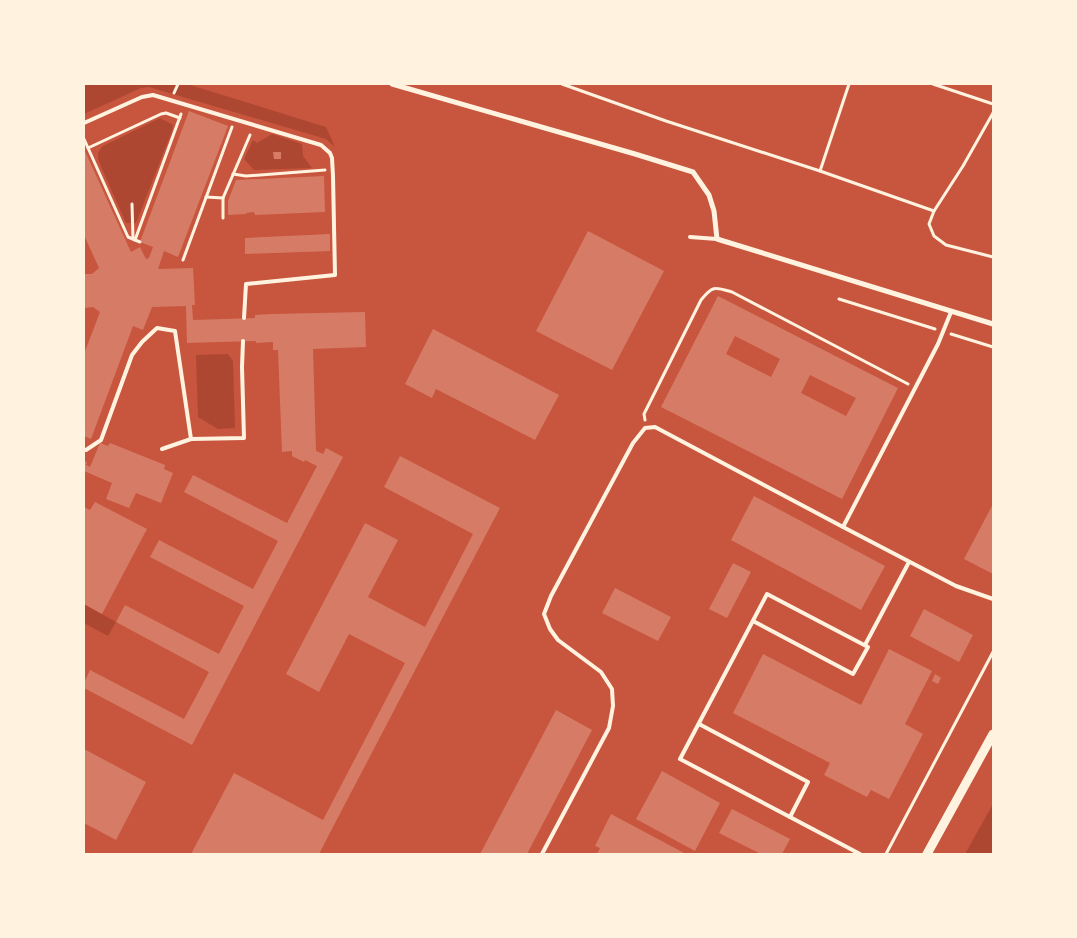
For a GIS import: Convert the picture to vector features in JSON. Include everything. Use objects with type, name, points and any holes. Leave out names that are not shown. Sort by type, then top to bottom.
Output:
[{"type":"street","points":[[392,84],[693,172],[709,195],[716,221],[717,240],[993,324]]},
{"type":"street","points":[[927,854],[993,734]]},
{"type":"lane","points":[[84,122],[153,95],[321,144],[330,153],[335,275],[246,284],[244,318]]},
{"type":"lane","points":[[690,237],[717,240]]},
{"type":"lane","points":[[844,527],[916,387],[951,312]]},
{"type":"lane","points":[[84,450],[101,440],[132,355],[157,328],[175,330],[191,439]]},
{"type":"lane","points":[[162,449],[191,439],[244,438],[243,341]]},
{"type":"lane","points":[[542,854],[609,728],[613,706],[612,690],[602,672],[558,640],[550,629],[544,614],[551,596],[633,443],[645,428],[655,427],[956,586],[993,599]]},
{"type":"lane","points":[[864,645],[909,562]]},
{"type":"lane","points":[[753,621],[853,674],[868,647],[767,594],[680,759],[860,854]]},
{"type":"lane","points":[[699,724],[808,782],[790,817]]},
{"type":"path","points":[[562,84],[934,211]]},
{"type":"path","points":[[820,171],[849,84]]},
{"type":"path","points":[[933,84],[993,104]]},
{"type":"path","points":[[134,239],[184,104]]},
{"type":"path","points":[[88,148],[161,114],[166,113],[180,118]]},
{"type":"path","points":[[993,113],[963,166],[934,211],[929,224],[934,236],[946,245],[993,257]]},
{"type":"path","points":[[183,260],[234,119]]},
{"type":"path","points":[[223,218],[223,198],[254,125]]},
{"type":"path","points":[[84,139],[128,237],[140,242]]},
{"type":"path","points":[[233,174],[246,176],[332,169]]},
{"type":"path","points":[[206,197],[223,198]]},
{"type":"path","points":[[132,204],[134,239]]},
{"type":"path","points":[[645,428],[644,414],[701,300],[709,290],[717,287],[732,292],[916,387]]},
{"type":"path","points":[[839,300],[993,347]]},
{"type":"path","points":[[886,854],[993,652]]},
{"type":"shaded area","points":[[84,84],[187,84],[326,127],[335,147],[326,139],[149,87],[141,88],[84,114]]},
{"type":"shaded area","points":[[160,118],[173,125],[172,131],[136,223],[126,223],[99,162],[98,153],[103,146]]},
{"type":"shaded area","points":[[272,134],[302,144],[303,156],[312,168],[254,170],[244,159],[253,140],[257,143]]},
{"type":"shaded area","points":[[228,354],[233,361],[235,428],[218,429],[198,417],[196,355]]},
{"type":"shaded area","points":[[84,604],[116,622],[108,636],[84,623]]},
{"type":"shaded area","points":[[993,804],[993,854],[965,854]]},
{"type":"building","points":[[189,111],[228,126],[178,257],[164,251],[158,269],[193,268],[195,305],[192,305],[193,320],[255,318],[255,315],[271,314],[365,312],[366,347],[313,349],[316,451],[323,454],[326,448],[343,457],[192,745],[84,688],[84,683],[90,670],[184,719],[209,672],[116,622],[125,605],[219,654],[244,606],[150,557],[159,540],[253,589],[278,541],[184,492],[193,475],[287,523],[317,466],[292,456],[292,451],[282,452],[278,350],[273,350],[273,342],[187,343],[186,306],[152,307],[143,330],[133,326],[91,439],[84,436],[84,354],[100,312],[93,307],[84,308],[84,274],[92,274],[99,268],[84,235],[84,149],[131,252],[140,247],[146,259],[149,258],[153,247],[140,242]]},
{"type":"building","points":[[273,152],[281,152],[281,159],[274,159]]},
{"type":"building","points":[[324,176],[325,212],[255,215],[254,212],[228,215],[228,201],[236,180]]},
{"type":"building","points":[[588,231],[664,271],[612,370],[536,331]]},
{"type":"building","points":[[330,234],[330,251],[245,254],[245,238]]},
{"type":"building","points":[[718,296],[898,388],[842,499],[661,407]],"holes":[[[735,336],[780,359],[771,377],[726,354]],[[810,375],[856,398],[846,416],[801,393]]]},
{"type":"building","points":[[433,329],[559,395],[535,440],[436,389],[432,398],[405,384]]},
{"type":"building","points":[[100,443],[108,446],[110,443],[165,465],[164,469],[173,473],[161,503],[136,493],[129,508],[106,499],[112,483],[84,471],[84,461],[90,467]]},
{"type":"building","points":[[400,456],[500,508],[319,854],[191,854],[234,773],[323,820],[405,663],[349,634],[319,692],[286,674],[365,523],[398,540],[368,597],[425,627],[473,534],[384,487]]},
{"type":"building","points":[[754,496],[885,566],[861,610],[731,540]]},
{"type":"building","points":[[95,502],[147,529],[102,614],[84,604],[84,507],[90,510]]},
{"type":"building","points":[[993,504],[993,574],[964,559]]},
{"type":"building","points":[[733,563],[751,572],[727,618],[709,609]]},
{"type":"building","points":[[615,588],[671,617],[658,641],[602,613]]},
{"type":"building","points":[[924,609],[973,635],[959,662],[910,636]]},
{"type":"building","points":[[889,649],[932,671],[905,724],[923,734],[889,799],[871,790],[867,797],[824,775],[830,763],[733,713],[763,654],[861,705]]},
{"type":"building","points":[[935,674],[941,678],[938,684],[932,681]]},
{"type":"building","points":[[556,710],[592,730],[527,854],[480,854]]},
{"type":"building","points":[[84,749],[146,782],[116,840],[84,823]]},
{"type":"building","points":[[662,771],[720,803],[695,851],[636,819]]},
{"type":"building","points":[[732,809],[790,839],[782,854],[761,854],[719,833]]},
{"type":"building","points":[[611,814],[686,854],[597,854],[600,848],[595,846]]}]
